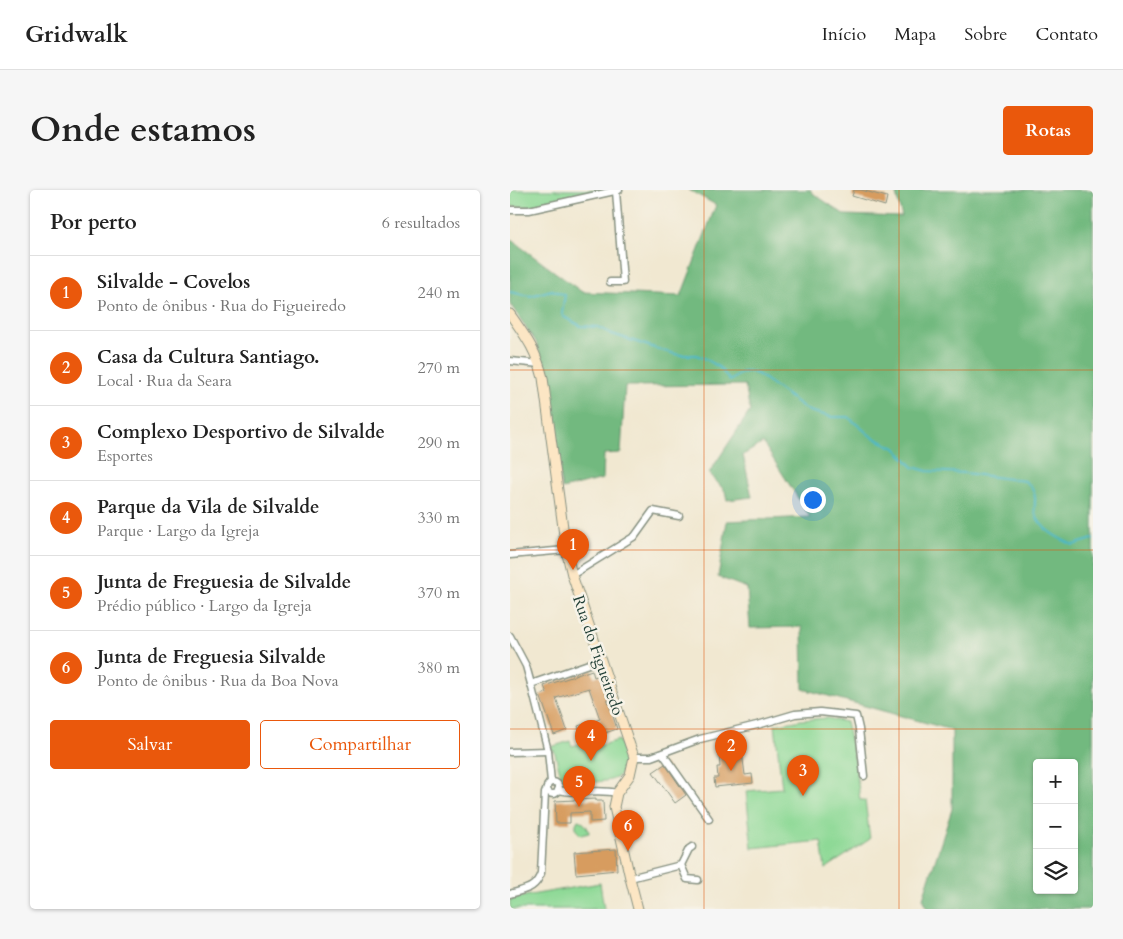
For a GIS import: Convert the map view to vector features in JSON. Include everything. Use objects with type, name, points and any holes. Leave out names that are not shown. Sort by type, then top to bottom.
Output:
[{"type":"main road","name":"Rua do Figueiredo","points":[[510,314],[531,343],[544,378],[566,550],[572,575],[634,757]]},
{"type":"main road","points":[[634,757],[630,774],[617,793],[614,808],[638,909]]},
{"type":"street","points":[[510,210],[529,210],[618,191],[623,282],[610,282]]},
{"type":"street","points":[[510,361],[540,364]]},
{"type":"street","points":[[572,575],[635,536],[653,511],[679,516]]},
{"type":"street","points":[[510,556],[566,550]]},
{"type":"street","points":[[510,636],[526,666],[548,752],[548,791],[569,793],[601,790],[617,793]]},
{"type":"street","points":[[531,684],[600,660]]},
{"type":"street","points":[[634,757],[651,757],[663,754],[700,739],[795,714],[838,713],[856,716],[864,776]]},
{"type":"street","points":[[510,752],[548,752]]},
{"type":"street","points":[[663,754],[710,819]]},
{"type":"street","points":[[510,894],[533,887],[538,882],[545,808],[544,793],[549,785],[557,783],[559,786],[545,808]]},
{"type":"street","points":[[630,878],[681,865],[692,847]]},
{"type":"street","points":[[681,865],[688,879],[698,880]]},
{"type":"green space","points":[[510,190],[610,190],[560,202],[521,207],[510,206]]},
{"type":"green space","points":[[689,190],[811,190],[811,192],[845,215],[902,217],[895,190],[1093,190],[1093,909],[928,909],[923,898],[952,809],[952,730],[803,689],[802,627],[750,628],[747,588],[718,577],[727,521],[810,517],[763,443],[743,455],[752,497],[727,500],[725,491],[709,473],[750,411],[745,385],[625,386],[621,453],[604,454],[603,479],[562,489],[548,377],[536,342],[510,304],[510,239],[582,292],[681,296],[716,205]]},
{"type":"green space","points":[[827,718],[846,722],[855,760],[860,800],[865,800],[870,839],[825,869],[821,841],[752,848],[746,791],[782,788],[775,725]]},
{"type":"green space","points":[[619,740],[624,765],[620,775],[616,778],[596,782],[594,780],[560,782],[558,777],[561,776],[554,750],[552,751],[551,747],[570,741],[572,746],[589,741],[592,748]]},
{"type":"green space","points":[[578,820],[585,825],[589,833],[581,835],[576,830]]},
{"type":"green space","points":[[600,883],[604,909],[510,909],[510,900],[519,897]]},
{"type":"building","points":[[854,190],[887,197],[885,206],[852,196]]},
{"type":"building","points":[[592,670],[594,677],[600,675],[617,729],[583,740],[578,726],[600,719],[589,688],[556,698],[567,730],[554,735],[540,695],[547,693],[544,686]]},
{"type":"building","points":[[742,752],[745,775],[752,774],[753,783],[715,787],[714,778],[718,778],[717,767],[720,767],[719,754]]},
{"type":"building","points":[[665,764],[686,795],[675,803],[653,772]]},
{"type":"building","points":[[596,799],[596,801],[603,801],[604,821],[590,822],[590,812],[570,813],[570,823],[556,823],[555,801]]},
{"type":"building","points":[[616,849],[617,870],[576,874],[574,852]]},
{"type":"waterway","points":[[510,292],[530,296],[552,290],[565,295],[562,313],[564,317],[581,326],[598,327],[612,334],[679,355],[696,355],[720,368],[730,381],[737,375],[747,371],[759,375],[809,411],[832,417],[848,417],[872,437],[895,448],[913,467],[927,471],[965,473],[1025,481],[1034,492],[1035,513],[1046,529],[1073,545],[1093,539]]},
{"type":"place","name":"Silvalde - Covelos","points":[[573,570]]},
{"type":"place","name":"Parque da Vila de Silvalde","points":[[591,761]]},
{"type":"place","name":"Casa da Cultura Santiago.","points":[[731,771]]},
{"type":"place","name":"Complexo Desportivo de Silvalde","points":[[803,796]]},
{"type":"place","name":"Junta de Freguesia de Silvalde","points":[[579,807]]},
{"type":"place","name":"Junta de Freguesia Silvalde","points":[[628,851]]}]
